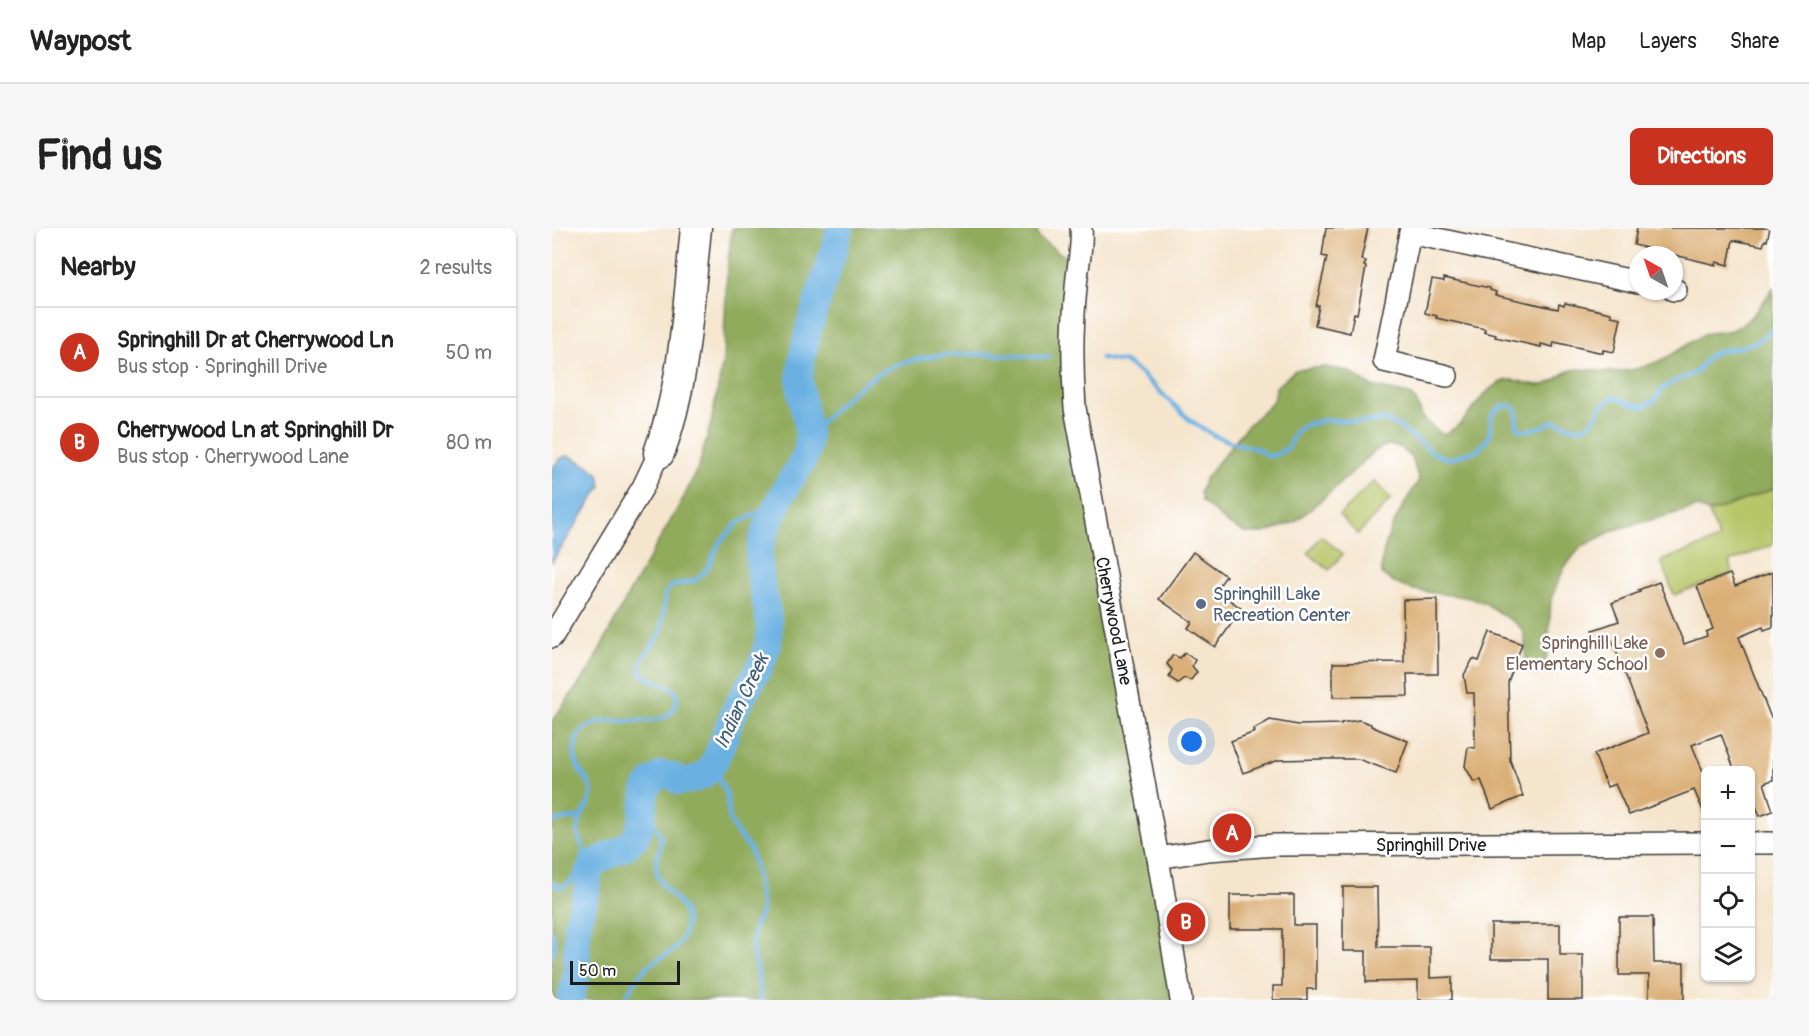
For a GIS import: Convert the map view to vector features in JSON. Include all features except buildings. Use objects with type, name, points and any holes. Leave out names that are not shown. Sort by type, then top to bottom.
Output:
[{"type":"highway","points":[[659,453],[671,422],[677,396],[696,228]]},
{"type":"street","points":[[1447,376],[1384,361],[1411,230],[1629,280]]},
{"type":"street","name":"Cherrywood Lane","points":[[1085,232],[1077,265],[1073,316],[1075,408],[1158,858],[1181,1000]]},
{"type":"street","points":[[552,637],[643,487],[659,453]]},
{"type":"street","name":"Springhill Drive","points":[[1158,858],[1208,850],[1275,845],[1701,843]]},
{"type":"street","points":[[1755,843],[1773,843]]},
{"type":"green space","points":[[732,228],[1036,228],[1039,238],[1077,265],[1073,357],[1181,1000],[552,1000],[552,721],[589,670],[629,593],[684,497],[699,465],[711,423],[723,361],[727,271]]},
{"type":"green space","points":[[1773,288],[1773,489],[1709,513],[1698,507],[1614,530],[1581,547],[1564,568],[1551,599],[1545,671],[1537,674],[1530,673],[1525,668],[1524,634],[1517,624],[1480,601],[1404,587],[1382,574],[1382,561],[1388,537],[1399,513],[1419,480],[1412,458],[1400,447],[1387,445],[1375,451],[1295,522],[1264,533],[1245,533],[1227,523],[1202,501],[1200,492],[1205,479],[1246,427],[1270,405],[1275,396],[1276,387],[1295,370],[1325,367],[1348,371],[1371,386],[1409,394],[1416,401],[1424,420],[1442,434],[1459,425],[1484,395],[1499,383],[1514,380],[1544,385],[1572,370],[1615,372],[1645,366],[1666,357],[1705,334],[1729,331],[1742,325],[1757,310]]},
{"type":"green space","points":[[1374,481],[1391,499],[1358,534],[1339,515]]},
{"type":"green space","points":[[1773,489],[1773,545],[1729,562],[1732,573],[1674,595],[1661,561],[1719,539],[1709,513]]},
{"type":"green space","points":[[1321,536],[1343,554],[1329,570],[1308,553]]},
{"type":"water","points":[[569,456],[599,474],[601,486],[552,562],[552,468],[563,457]]},
{"type":"waterway","name":"Indian Creek","points":[[570,1000],[577,973],[577,926],[587,891],[589,873],[594,863],[627,846],[636,837],[642,821],[646,790],[653,780],[663,774],[673,776],[680,782],[699,778],[708,771],[719,751],[734,712],[764,655],[769,623],[759,569],[760,548],[777,505],[806,454],[808,434],[800,372],[807,335],[840,228]]},
{"type":"waterway","points":[[1101,358],[1125,362],[1191,421],[1215,436],[1258,449],[1268,456],[1273,456],[1288,448],[1295,432],[1305,425],[1325,420],[1365,422],[1384,420],[1397,425],[1435,454],[1449,459],[1478,450],[1489,437],[1492,415],[1500,407],[1510,405],[1517,410],[1519,430],[1537,428],[1554,421],[1577,429],[1590,424],[1603,405],[1613,397],[1643,407],[1655,400],[1663,388],[1695,373],[1708,357],[1719,351],[1742,347],[1758,341],[1773,329]]},
{"type":"waterway","points":[[808,435],[859,387],[897,365],[918,359],[962,354],[1050,357]]},
{"type":"waterway","points":[[594,863],[580,842],[578,830],[591,792],[575,757],[575,745],[579,735],[594,723],[654,720],[666,716],[674,708],[677,693],[641,673],[640,663],[661,633],[666,592],[672,586],[696,580],[708,568],[719,543],[739,522],[760,512],[781,497]]},
{"type":"waterway","points":[[709,770],[719,779],[726,792],[730,821],[750,849],[755,866],[762,910],[755,925],[752,949],[761,1000]]},
{"type":"waterway","points":[[625,1000],[644,970],[679,944],[686,925],[683,909],[663,885],[657,873],[656,864],[661,841],[659,832],[643,810]]},
{"type":"waterway","points":[[552,823],[581,817]]},
{"type":"waterway","points":[[552,883],[561,888],[570,882],[577,872],[584,851]]},
{"type":"waterway","points":[[552,932],[555,947],[552,955]]},
{"type":"place","name":"Springhill Lake Recreation Center","points":[[1201,604]]},
{"type":"place","name":"Springhill Lake Elementary School","points":[[1660,653]]},
{"type":"place","name":"Springhill Dr at Cherrywood Ln","points":[[1232,833]]},
{"type":"place","name":"Cherrywood Ln at Springhill Dr","points":[[1186,922]]}]
